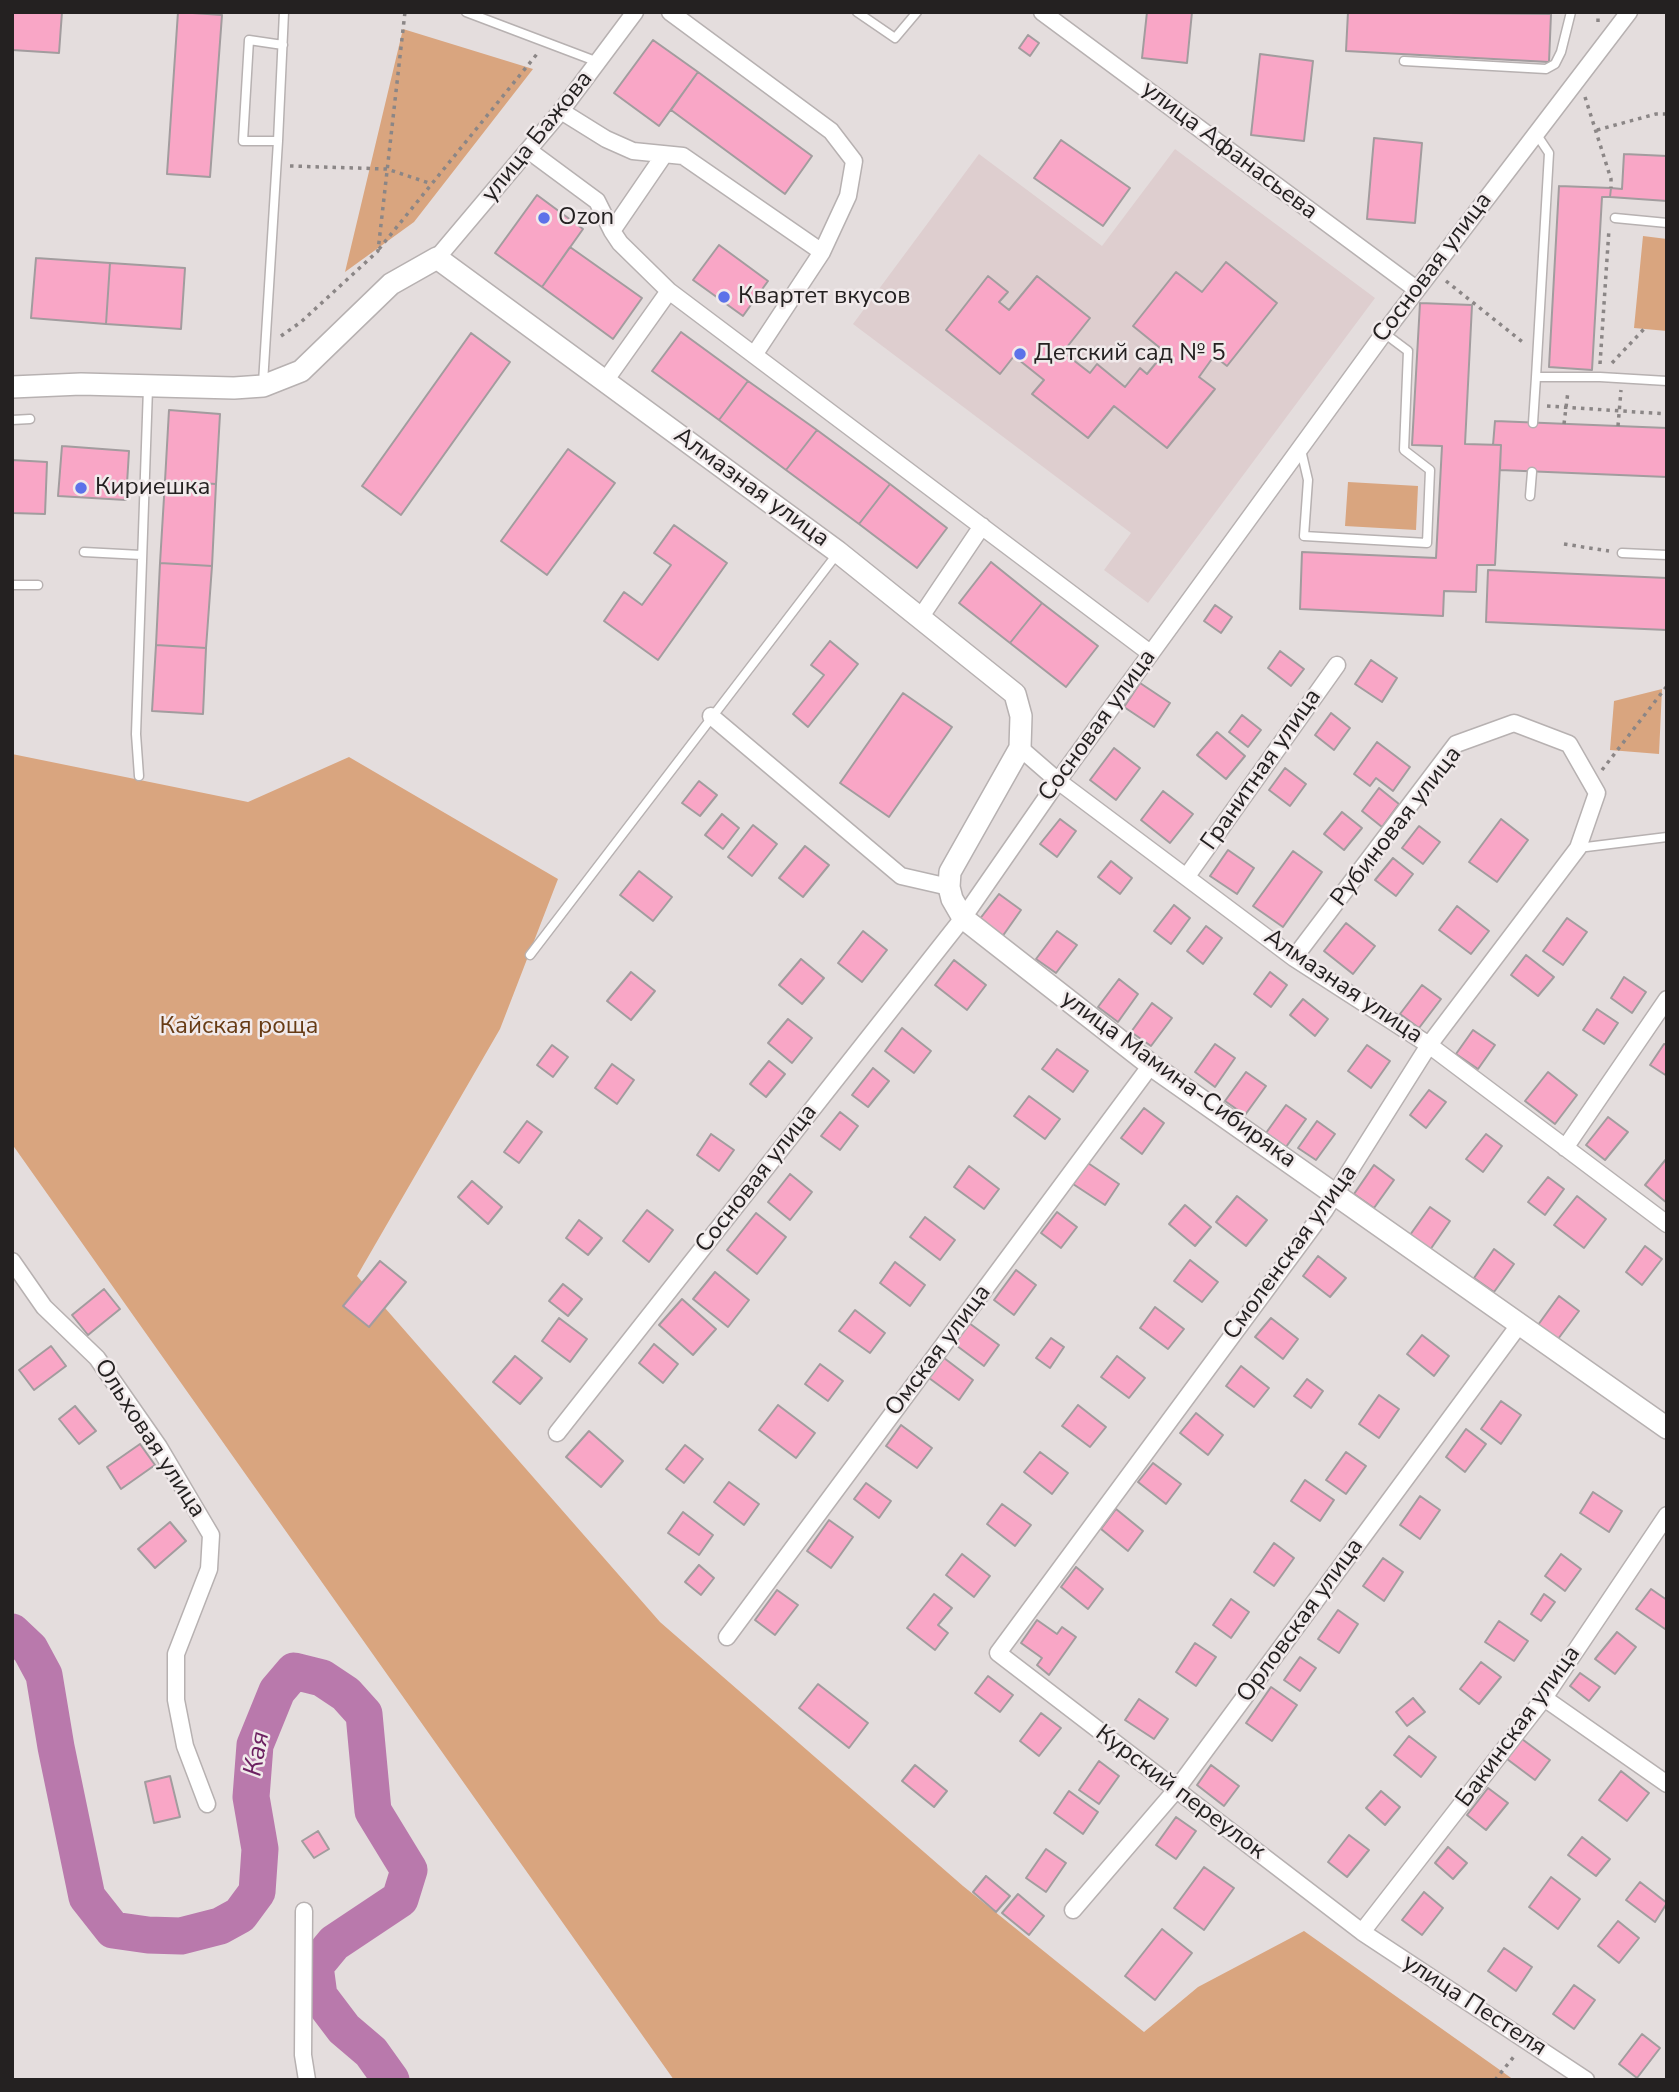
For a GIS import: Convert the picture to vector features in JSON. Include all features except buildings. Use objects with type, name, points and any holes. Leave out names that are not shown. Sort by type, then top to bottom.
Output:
[{"type":"street","name":"улица Бажова","points":[[437,258],[561,111],[635,12]]},
{"type":"street","points":[[670,12],[831,131],[854,161],[848,196],[822,252],[754,355]]},
{"type":"street","name":"улица Афанасьева","points":[[1042,12],[1416,289]]},
{"type":"street","name":"Сосновая улица","points":[[557,1433],[963,918],[1058,780],[1416,289],[1629,12]]},
{"type":"street","points":[[561,111],[606,139],[633,151],[683,156],[822,252]]},
{"type":"street","points":[[528,150],[597,201],[620,243],[669,291],[1150,653]]},
{"type":"street","points":[[612,231],[664,155]]},
{"type":"street","points":[[12,387],[82,384],[234,388],[263,386],[301,371],[391,284],[437,258]]},
{"type":"street","name":"Алмазная улица","points":[[437,258],[838,552],[1015,694],[1021,716],[1020,748],[950,872],[949,887]]},
{"type":"street","points":[[605,381],[669,291]]},
{"type":"street","points":[[920,618],[982,526]]},
{"type":"street","name":"Гранитная улица","points":[[1187,876],[1337,665]]},
{"type":"street","points":[[711,716],[901,876],[949,887]]},
{"type":"street","name":"Рубиновая улица","points":[[1294,958],[1456,744],[1514,723],[1569,744],[1592,785]]},
{"type":"street","name":"Алмазная улица","points":[[1020,748],[1058,780],[1294,958],[1429,1045],[1667,1224]]},
{"type":"street","points":[[1578,848],[1597,793],[1592,785]]},
{"type":"street","name":"Смоленская улица","points":[[998,1653],[1336,1195],[1429,1045],[1578,848]]},
{"type":"street","name":"улица Мамина-Сибиряка","points":[[949,887],[952,899],[963,918],[1151,1065],[1519,1325],[1666,1422]]},
{"type":"street","points":[[1565,1148],[1667,999]]},
{"type":"street","name":"Омская улица","points":[[727,1637],[1151,1065]]},
{"type":"street","name":"Ольховая улица","points":[[12,1261],[44,1307],[97,1358],[159,1447],[211,1535],[209,1569],[176,1654],[176,1700],[185,1746],[207,1804]]},
{"type":"street","name":"Орловская улица","points":[[1073,1910],[1176,1790],[1519,1325]]},
{"type":"street","name":"Бакинская улица","points":[[1363,1932],[1544,1698],[1667,1515]]},
{"type":"street","name":"Курский переулок","points":[[998,1653],[1363,1932]]},
{"type":"street","points":[[1544,1698],[1667,1784]]},
{"type":"street","points":[[304,1911],[303,2055],[307,2080]]},
{"type":"street","name":"улица Пестеля","points":[[1363,1932],[1586,2080]]},
{"type":"lane","points":[[263,386],[284,12]]},
{"type":"lane","points":[[466,12],[598,62]]},
{"type":"lane","points":[[857,12],[895,38],[917,12]]},
{"type":"lane","points":[[1404,61],[1546,69],[1555,64],[1561,51],[1571,12]]},
{"type":"lane","points":[[278,141],[243,141],[249,40],[284,45]]},
{"type":"lane","points":[[1533,423],[1549,153],[1537,135]]},
{"type":"lane","points":[[1615,218],[1667,223]]},
{"type":"lane","points":[[1301,447],[1308,480],[1304,536],[1427,543],[1430,470],[1404,450],[1408,351],[1384,333]]},
{"type":"lane","points":[[1536,377],[1667,381]]},
{"type":"lane","points":[[139,776],[136,734],[148,385]]},
{"type":"lane","points":[[12,420],[30,419]]},
{"type":"lane","points":[[1530,496],[1531,472]]},
{"type":"lane","points":[[84,552],[141,555]]},
{"type":"lane","points":[[530,955],[838,552]]},
{"type":"lane","points":[[1622,553],[1667,555]]},
{"type":"lane","points":[[12,585],[38,585]]},
{"type":"lane","points":[[1578,848],[1667,837]]},
{"type":"path","points":[[378,251],[405,12]]},
{"type":"path","points":[[267,344],[301,323],[378,251],[546,42]]},
{"type":"path","points":[[1577,82],[1588,103],[1611,179],[1611,188]]},
{"type":"path","points":[[1596,130],[1656,114],[1667,114]]},
{"type":"path","points":[[277,166],[387,169],[432,184]]},
{"type":"path","points":[[1600,377],[1609,230],[1615,218]]},
{"type":"path","points":[[1429,272],[1450,283],[1537,354]]},
{"type":"path","points":[[1600,377],[1644,329]]},
{"type":"path","points":[[1564,424],[1568,392]]},
{"type":"path","points":[[1618,426],[1620,395]]},
{"type":"path","points":[[1534,405],[1667,414]]},
{"type":"path","points":[[1564,544],[1622,553]]},
{"type":"path","points":[[1592,785],[1667,686]]},
{"type":"path","points":[[1495,2080],[1527,2041]]},
{"type":"shaded area","points":[[1175,149],[1375,298],[1148,603],[1104,570],[1131,533],[853,324],[979,154],[1102,246]]},
{"type":"green space","points":[[403,29],[533,69],[414,222],[345,272]]},
{"type":"green space","points":[[1643,236],[1667,239],[1667,331],[1634,328]]},
{"type":"green space","points":[[1348,482],[1418,486],[1416,530],[1345,526]]},
{"type":"green space","points":[[1662,689],[1659,754],[1610,750],[1614,701]]},
{"type":"green space","name":"Кайская роща","points":[[12,754],[248,802],[349,757],[558,879],[500,1029],[357,1276],[660,1622],[963,1886],[1144,2032],[1198,1987],[1304,1931],[1514,2080],[674,2080],[12,1144]]},
{"type":"waterway","name":"Кая","points":[[12,1632],[30,1649],[44,1675],[87,1897],[113,1930],[181,1936],[220,1926],[240,1915],[257,1892],[260,1849],[251,1797],[255,1745],[277,1691],[294,1671],[322,1678],[346,1694],[364,1714],[373,1811],[409,1870],[400,1899],[334,1943],[315,1966],[319,1996],[344,2029],[371,2052],[391,2080]]},
{"type":"place","name":"Ozon","points":[[544,218]]},
{"type":"place","name":"Квартет вкусов","points":[[724,297]]},
{"type":"place","name":"Детский сад № 5","points":[[1020,354]]},
{"type":"place","name":"Кириешка","points":[[81,488]]}]
